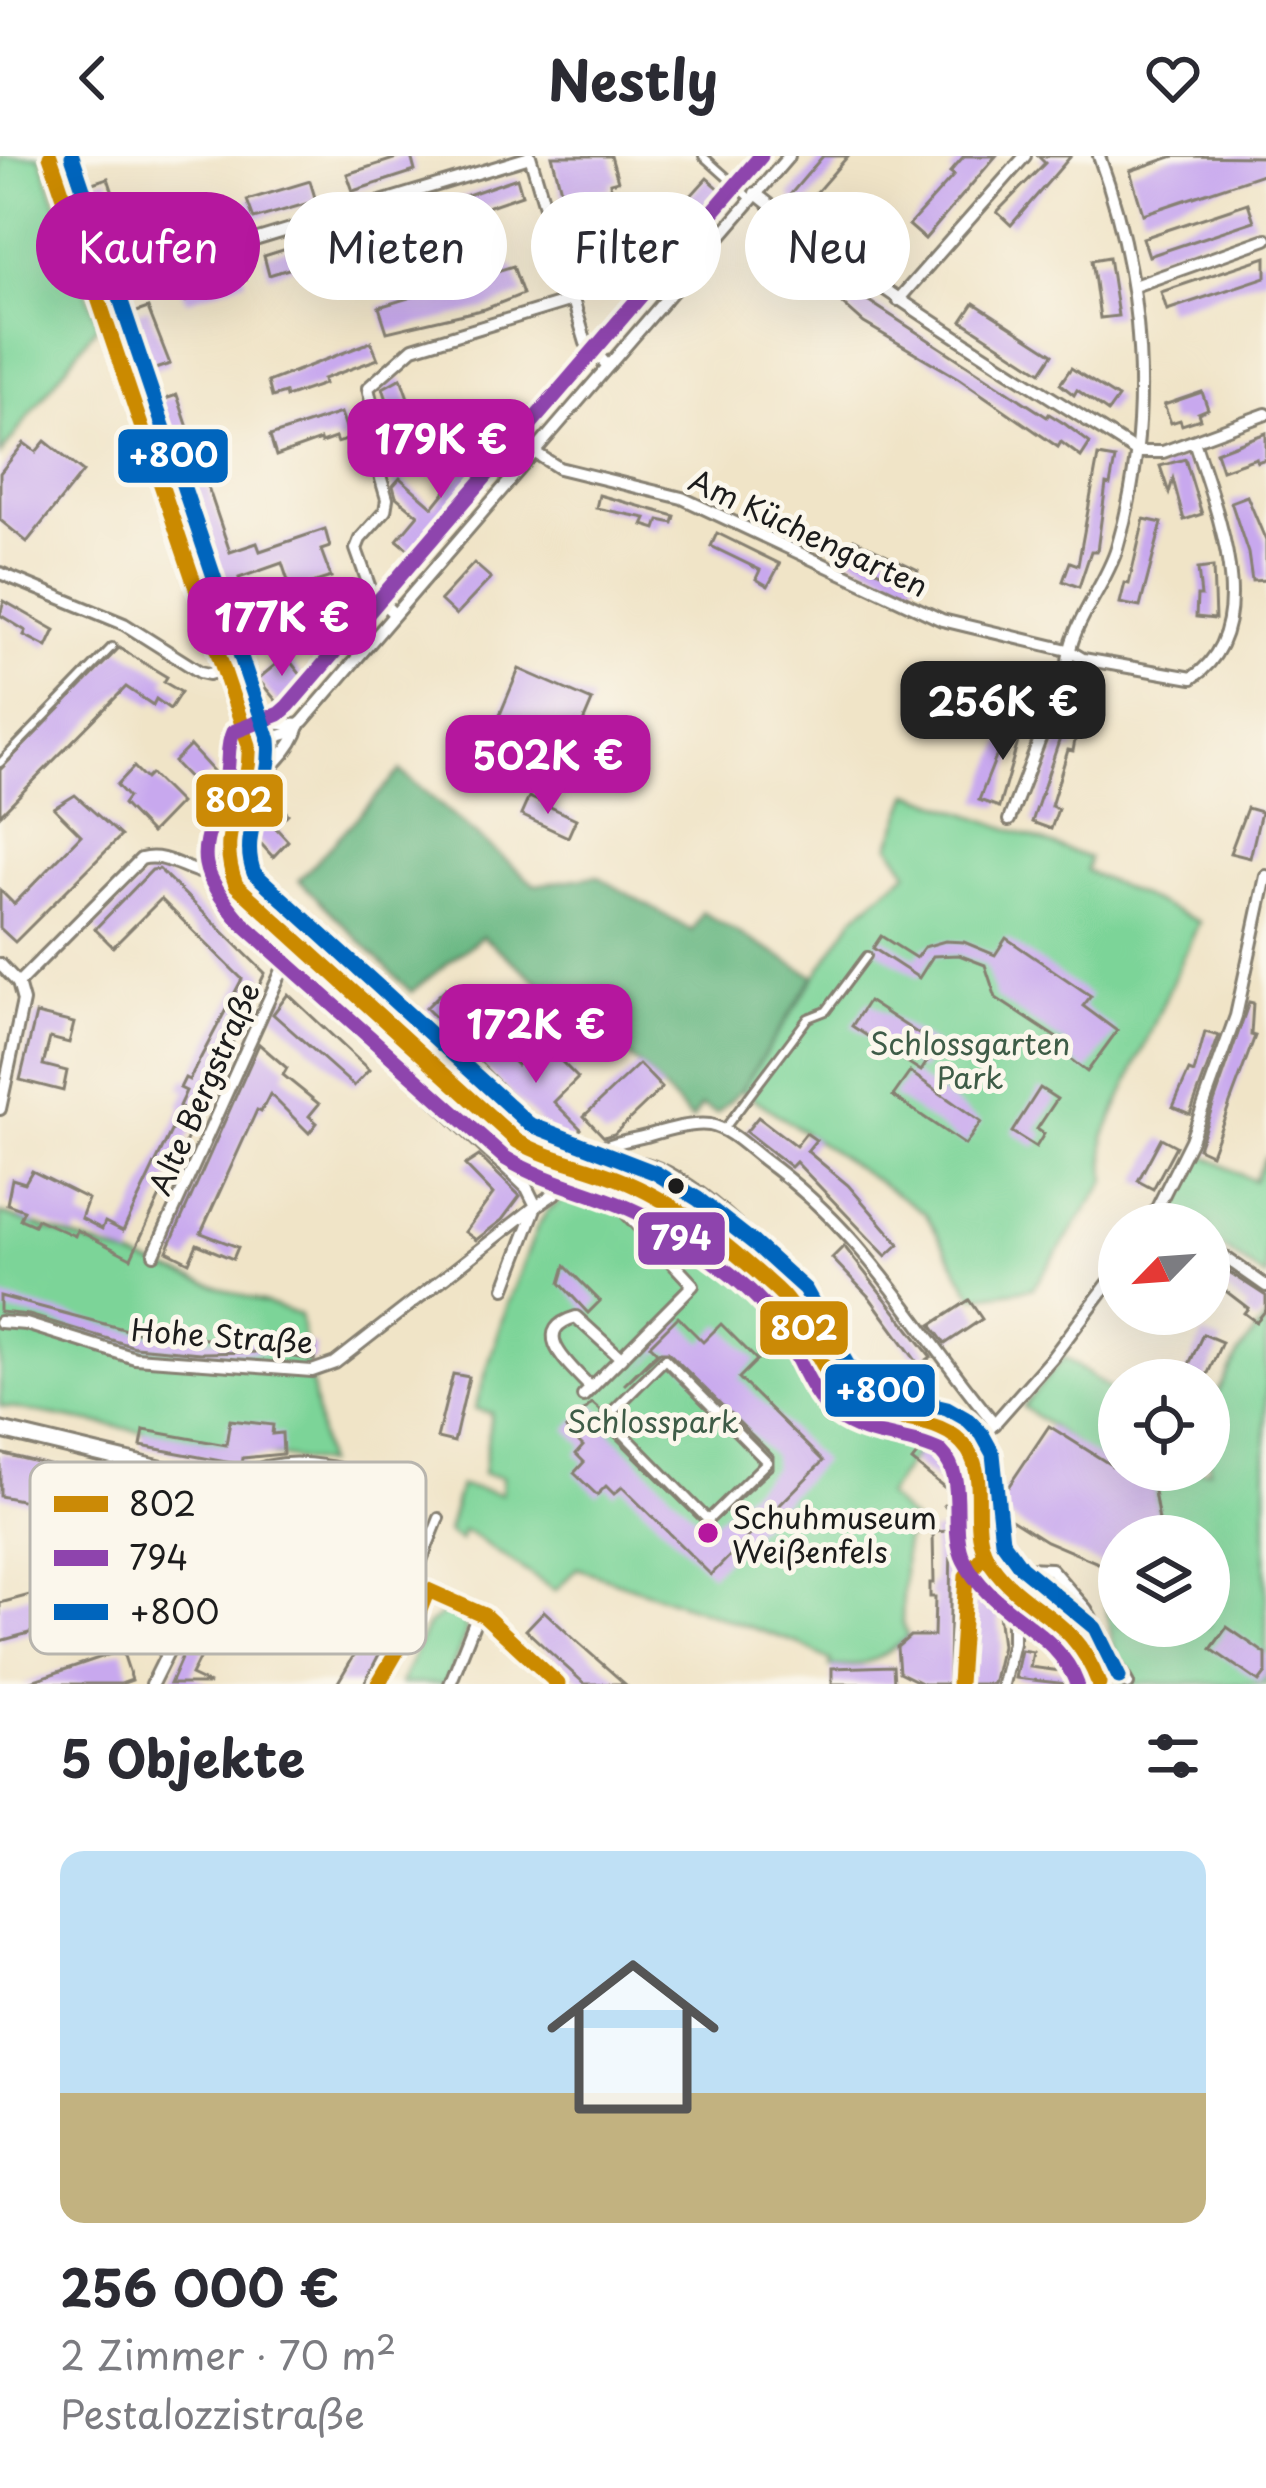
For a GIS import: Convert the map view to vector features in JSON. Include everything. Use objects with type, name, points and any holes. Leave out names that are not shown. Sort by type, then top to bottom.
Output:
[{"type":"main road","points":[[50,156],[62,192]]},
{"type":"main road","points":[[99,300],[249,745],[246,784],[226,830],[229,871],[241,892],[293,952],[517,1142],[554,1161],[601,1172],[652,1193],[769,1282],[798,1310],[831,1378],[850,1399],[880,1415],[944,1429],[970,1451],[977,1474],[975,1529],[984,1555],[1006,1581],[1072,1630],[1099,1684]]},
{"type":"street","points":[[757,192],[789,156]]},
{"type":"street","points":[[910,286],[1025,156]]},
{"type":"street","points":[[1010,820],[1068,666],[1068,650],[1117,549],[1137,452],[1139,369],[1133,286],[1115,199],[1099,156]]},
{"type":"street","points":[[260,238],[530,157],[540,192]]},
{"type":"street","points":[[249,745],[300,725],[745,205]]},
{"type":"street","points":[[1133,286],[1266,239]]},
{"type":"street","points":[[394,614],[371,591],[356,549],[385,511],[387,499],[368,388],[413,347],[572,300],[586,343],[608,366]]},
{"type":"street","points":[[898,300],[1137,452],[1163,452],[1266,414]]},
{"type":"street","name":"Am Küchengarten","points":[[534,452],[560,468],[682,498],[942,620],[1068,650],[1083,659],[1192,678],[1214,663],[1223,650],[1237,602],[1233,562],[1194,441]]},
{"type":"street","points":[[0,573],[124,624],[200,672],[224,670]]},
{"type":"street","points":[[238,712],[265,723],[300,725]]},
{"type":"street","points":[[246,784],[267,771],[297,737],[300,725]]},
{"type":"street","points":[[18,983],[142,859],[153,855],[209,877],[223,900],[293,952],[526,1188],[536,1206],[506,1288]]},
{"type":"street","points":[[209,877],[229,871]]},
{"type":"street","points":[[1160,1203],[1191,1140],[1236,1016],[1266,876]]},
{"type":"street","name":"Alte Bergstraße","points":[[154,1254],[293,952]]},
{"type":"street","points":[[0,964],[18,983],[23,1000],[0,1109]]},
{"type":"street","points":[[583,1168],[589,1155],[608,1145],[707,1124],[722,1131],[809,1193],[867,1252],[995,1424]]},
{"type":"street","points":[[621,1358],[576,1317],[560,1324],[553,1334],[554,1344],[587,1392],[621,1358],[693,1285],[600,1185],[601,1172],[620,1160],[674,1173],[784,1268],[796,1288],[798,1310]]},
{"type":"street","name":"Hohe Straße","points":[[0,1322],[26,1324],[135,1358],[312,1371],[334,1363],[570,1183]]},
{"type":"street","points":[[1230,1261],[1266,1286]]},
{"type":"street","points":[[970,1451],[1052,1358],[1098,1297]]},
{"type":"street","points":[[665,1359],[766,1462],[708,1520],[607,1417],[665,1359]]},
{"type":"street","points":[[0,1430],[136,1462]]},
{"type":"street","points":[[426,1550],[439,1518]]},
{"type":"street","points":[[958,1684],[966,1576],[984,1555]]},
{"type":"street","points":[[1006,1581],[1023,1568],[1051,1569],[1086,1609],[1129,1684]]},
{"type":"street","points":[[426,1595],[428,1590],[479,1611],[558,1684]]},
{"type":"street","points":[[1003,1684],[1012,1643],[1013,1612],[1008,1608]]},
{"type":"street","points":[[450,1684],[479,1611]]},
{"type":"street","points":[[152,1684],[167,1654]]},
{"type":"street","points":[[378,1684],[393,1654]]},
{"type":"lane","points":[[703,156],[748,192]]},
{"type":"lane","points":[[0,763],[112,647]]},
{"type":"lane","points":[[722,1131],[808,1018],[826,1010],[867,956]]},
{"type":"green space","points":[[0,156],[40,156],[52,192],[36,192],[36,300],[90,300],[98,324],[0,455]]},
{"type":"green space","points":[[400,771],[535,885],[597,876],[692,931],[702,912],[814,976],[741,1090],[717,1113],[701,1106],[692,1120],[639,1064],[482,936],[411,992],[299,880]]},
{"type":"green space","name":"Schlossgarten Park","points":[[910,793],[1089,858],[1086,871],[1199,922],[1104,1137],[1106,1181],[1033,1288],[974,1297],[925,1213],[741,1090],[855,916],[908,872],[890,845]]},
{"type":"green space","points":[[1197,1152],[1254,1181],[1266,1155],[1266,1278],[1230,1253],[1230,1203],[1176,1203]]},
{"type":"green space","name":"Schlosspark","points":[[584,1184],[629,1197],[649,1209],[760,1291],[788,1322],[817,1390],[845,1420],[888,1441],[922,1444],[886,1496],[918,1526],[905,1541],[902,1621],[908,1637],[889,1651],[863,1663],[830,1667],[831,1661],[797,1643],[577,1568],[555,1591],[472,1535],[463,1531],[460,1541],[447,1532],[460,1486],[501,1494],[502,1477],[483,1474],[491,1413],[475,1409],[505,1310],[537,1228],[547,1211]]},
{"type":"green space","points":[[0,1213],[300,1315],[325,1462],[314,1462],[0,1406]]},
{"type":"green space","points":[[1266,1318],[1266,1684],[1121,1684],[1114,1647],[1230,1647],[1230,1515],[1158,1515],[1154,1491],[1230,1491],[1230,1370]]},
{"type":"green space","points":[[1064,1357],[1098,1381],[1098,1458],[1091,1455],[1023,1407]]},
{"type":"green space","points":[[444,1613],[461,1619],[467,1630],[446,1684],[400,1684],[414,1654],[426,1654],[428,1625]]},
{"type":"building","points":[[411,156],[415,171],[353,191],[347,174]]},
{"type":"building","points":[[552,156],[611,156],[618,181],[610,183],[611,189],[561,192]]},
{"type":"building","points":[[823,156],[848,156],[817,192],[792,192]]},
{"type":"building","points":[[964,156],[996,156],[925,239],[910,224],[954,175],[950,172]]},
{"type":"building","points":[[1038,156],[1071,156],[1011,225],[997,212],[1045,163]]},
{"type":"building","points":[[1174,156],[1266,157],[1266,173],[1143,214],[1130,171]]},
{"type":"building","points":[[108,178],[113,192],[92,192],[89,184]]},
{"type":"building","points":[[517,178],[522,195],[507,200],[507,192],[476,192]]},
{"type":"building","points":[[707,178],[724,193],[721,196],[721,192],[694,192]]},
{"type":"building","points":[[310,181],[313,192],[284,192],[284,210],[260,217],[260,196]]},
{"type":"building","points":[[1248,203],[1254,221],[1149,256],[1143,238]]},
{"type":"building","points":[[284,250],[284,270],[269,275],[264,256]]},
{"type":"building","points":[[1109,257],[1118,316],[1100,318],[1092,260]]},
{"type":"building","points":[[1266,257],[1266,277],[1167,310],[1161,292]]},
{"type":"building","points":[[513,266],[523,294],[485,309],[387,332],[379,307],[402,300],[507,300],[507,268]]},
{"type":"building","points":[[838,300],[867,300],[1090,443],[1081,457],[1061,442],[1058,447],[958,378],[864,323]]},
{"type":"building","points":[[974,303],[1053,354],[1041,372],[962,321]]},
{"type":"building","points":[[148,308],[170,364],[152,370],[131,314]]},
{"type":"building","points":[[371,342],[378,359],[323,379],[324,384],[272,397],[268,382]]},
{"type":"building","points":[[1071,368],[1118,398],[1108,412],[1060,384]]},
{"type":"building","points":[[401,378],[422,438],[402,445],[383,388]]},
{"type":"building","points":[[1202,392],[1208,409],[1198,413],[1200,419],[1171,423],[1164,405]]},
{"type":"building","points":[[177,395],[230,552],[257,543],[260,551],[325,529],[330,547],[321,550],[331,577],[291,590],[282,563],[239,578],[247,603],[230,608],[159,401]]},
{"type":"building","points":[[341,413],[350,439],[320,440],[276,456],[270,436]]},
{"type":"building","points":[[1266,433],[1266,459],[1222,470],[1216,452]]},
{"type":"building","points":[[45,441],[83,472],[27,542],[0,520],[0,473],[24,443],[36,452]]},
{"type":"building","points":[[483,445],[500,460],[415,555],[397,540],[418,515],[396,497],[393,486],[400,478],[433,507]]},
{"type":"building","points":[[1098,456],[1115,459],[1110,485],[1106,484],[1097,551],[1091,551],[1079,587],[1063,581],[1070,562],[1078,565]]},
{"type":"building","points":[[1185,459],[1202,514],[1184,520],[1173,479],[1169,493],[1160,466]]},
{"type":"building","points":[[599,495],[675,516],[673,523],[659,520],[656,529],[643,525],[646,518],[596,508]]},
{"type":"building","points":[[1247,496],[1266,541],[1266,580],[1252,581],[1231,502]]},
{"type":"building","points":[[1144,519],[1162,523],[1140,607],[1120,603]]},
{"type":"building","points":[[717,533],[780,564],[768,586],[756,579],[760,570],[711,546]]},
{"type":"building","points":[[854,539],[918,570],[911,587],[846,555]]},
{"type":"building","points":[[474,563],[491,578],[456,615],[440,600]]},
{"type":"building","points":[[1213,567],[1215,619],[1196,617],[1197,596],[1201,596],[1198,569]]},
{"type":"building","points":[[4,601],[55,630],[47,647],[0,615]]},
{"type":"building","points":[[119,648],[167,677],[164,682],[181,692],[170,709],[156,699],[153,705],[126,687],[0,815],[0,770]]},
{"type":"building","points":[[286,656],[305,680],[278,703],[258,679]]},
{"type":"building","points":[[519,669],[592,701],[569,755],[496,724]]},
{"type":"building","points":[[1071,705],[1087,709],[1084,719],[1079,718],[1073,751],[1068,750],[1051,806],[1058,809],[1051,829],[1032,822]]},
{"type":"building","points":[[1013,714],[1025,718],[999,807],[979,800]]},
{"type":"building","points":[[190,746],[214,772],[197,786],[174,762]]},
{"type":"building","points":[[134,767],[146,779],[151,774],[180,803],[151,833],[123,804],[128,797],[117,785]]},
{"type":"building","points":[[75,795],[121,836],[15,942],[0,928],[0,890],[14,904],[81,835],[54,808]]},
{"type":"building","points":[[272,797],[288,814],[275,827],[288,841],[273,857],[246,827]]},
{"type":"building","points":[[529,797],[576,819],[568,837],[521,815]]},
{"type":"building","points":[[1247,808],[1261,812],[1250,858],[1230,853]]},
{"type":"building","points":[[159,869],[265,973],[131,1258],[77,1230],[75,1236],[37,1219],[34,1225],[20,1219],[24,1210],[7,1204],[12,1179],[25,1183],[32,1171],[88,1199],[81,1218],[102,1229],[105,1222],[123,1231],[182,1108],[186,1091],[180,1088],[185,1078],[189,1080],[242,979],[161,899],[113,947],[95,929],[152,870]]},
{"type":"building","points":[[881,936],[916,958],[924,947],[945,941],[964,942],[995,955],[1006,938],[1091,996],[1083,1006],[1117,1031],[1087,1072],[1062,1053],[1066,1044],[996,998],[985,965],[959,955],[933,956],[919,978],[873,948]]},
{"type":"building","points":[[446,988],[475,1017],[455,1037],[426,1008]]},
{"type":"building","points":[[288,994],[369,1070],[354,1086],[273,1014]]},
{"type":"building","points":[[868,1001],[937,1046],[921,1071],[852,1026]]},
{"type":"building","points":[[1249,1002],[1253,1003],[1251,1035],[1255,1036],[1211,1154],[1198,1148]]},
{"type":"building","points":[[36,1014],[74,1023],[69,1043],[50,1038],[43,1065],[67,1071],[63,1091],[20,1080]]},
{"type":"building","points":[[1205,1032],[1219,1036],[1190,1114],[1173,1107],[1189,1071],[1194,1073]]},
{"type":"building","points":[[541,1041],[578,1078],[554,1102],[581,1129],[564,1146],[476,1059],[494,1042],[517,1065]]},
{"type":"building","points":[[259,1044],[287,1068],[283,1075],[319,1104],[309,1116],[317,1123],[309,1133],[270,1094],[261,1112],[257,1110],[201,1233],[238,1247],[233,1259],[197,1244],[189,1262],[167,1251]]},
{"type":"building","points":[[639,1064],[662,1088],[614,1134],[604,1137],[584,1116]]},
{"type":"building","points":[[910,1072],[981,1122],[965,1145],[893,1096]]},
{"type":"building","points":[[1040,1088],[1057,1099],[1037,1129],[1044,1134],[1036,1147],[1012,1132]]},
{"type":"building","points":[[758,1117],[796,1146],[806,1133],[816,1140],[807,1151],[848,1185],[899,1244],[886,1256],[796,1162],[791,1167],[746,1132]]},
{"type":"building","points":[[1161,1138],[1176,1146],[1153,1189],[1138,1181]]},
{"type":"building","points":[[479,1156],[520,1196],[502,1220],[476,1240],[465,1232],[493,1194],[465,1165]]},
{"type":"building","points":[[844,1246],[931,1357],[919,1365],[870,1298],[832,1258]]},
{"type":"building","points":[[565,1266],[600,1301],[588,1313],[560,1283]]},
{"type":"building","points":[[1230,1273],[1266,1296],[1266,1310],[1256,1322],[1244,1313],[1248,1308],[1230,1294]]},
{"type":"building","points":[[0,1296],[172,1338],[173,1334],[206,1339],[284,1334],[284,1340],[316,1345],[314,1360],[261,1352],[135,1347],[29,1315],[0,1312]]},
{"type":"building","points":[[969,1300],[982,1319],[945,1344],[931,1325]]},
{"type":"building","points":[[678,1317],[703,1342],[721,1324],[757,1360],[739,1378],[823,1461],[711,1575],[622,1487],[614,1494],[606,1486],[597,1495],[574,1473],[584,1462],[576,1454],[583,1446],[566,1429],[592,1403],[601,1411],[601,1423],[707,1528],[773,1468],[773,1456],[668,1352],[660,1352],[624,1385],[657,1352],[650,1345]]},
{"type":"building","points":[[1203,1335],[1222,1342],[1214,1359],[1191,1359]]},
{"type":"building","points":[[453,1374],[469,1377],[454,1442],[437,1438]]},
{"type":"building","points":[[230,1420],[273,1425],[272,1434],[282,1433],[283,1454],[226,1462],[141,1446],[144,1430],[226,1445]]},
{"type":"building","points":[[1049,1426],[1098,1457],[1098,1491],[1154,1491],[1158,1515],[1098,1515],[1098,1563],[1046,1541],[994,1508]]},
{"type":"building","points":[[924,1446],[960,1475],[955,1482],[963,1485],[961,1504],[951,1515],[944,1505],[955,1496],[912,1461]]},
{"type":"building","points":[[0,1453],[37,1462],[30,1462],[30,1502],[0,1496]]},
{"type":"building","points":[[951,1531],[949,1684],[923,1684],[899,1672],[897,1647],[910,1636],[934,1636],[935,1597],[930,1597],[933,1532]]},
{"type":"building","points":[[995,1590],[1002,1646],[993,1684],[969,1684],[975,1591]]},
{"type":"building","points":[[30,1595],[30,1633],[0,1641],[0,1603]]},
{"type":"building","points":[[544,1611],[625,1684],[585,1684],[526,1630]]},
{"type":"building","points":[[1230,1629],[1266,1654],[1266,1673],[1259,1682],[1211,1649],[1230,1647]]},
{"type":"building","points":[[1021,1650],[1033,1652],[1030,1667],[1068,1672],[1067,1684],[1015,1678]]},
{"type":"building","points":[[110,1654],[123,1654],[132,1680],[121,1684],[23,1684]]},
{"type":"building","points":[[183,1654],[201,1654],[191,1675],[210,1684],[170,1684]]},
{"type":"building","points":[[355,1654],[379,1654],[364,1684],[337,1684]]},
{"type":"building","points":[[893,1666],[894,1684],[832,1684],[832,1668]]},
{"type":"transit line","name":"802","points":[[50,156],[249,745],[229,846],[236,885],[517,1141],[648,1193],[742,1259],[788,1302],[830,1376],[853,1401],[882,1414],[929,1424],[957,1438],[974,1463],[980,1536],[991,1564],[1076,1642],[1099,1684]]},
{"type":"transit line","name":"+800","points":[[72,156],[269,740],[266,777],[250,841],[254,873],[529,1124],[656,1173],[754,1243],[805,1289],[847,1364],[863,1382],[885,1393],[947,1408],[968,1420],[993,1454],[1002,1541],[1021,1567],[1095,1628],[1119,1677]]},
{"type":"transit line","name":"794","points":[[761,156],[288,706],[233,732],[226,778],[207,838],[207,867],[224,901],[242,923],[505,1158],[631,1209],[673,1233],[730,1274],[768,1310],[818,1396],[837,1416],[862,1429],[941,1452],[954,1476],[964,1560],[990,1594],[1054,1648],[1077,1684]]},
{"type":"transit line","name":"802","points":[[959,1684],[966,1576],[984,1555]]},
{"type":"transit line","name":"802","points":[[426,1595],[428,1590],[484,1615],[558,1684]]},
{"type":"transit line","name":"802","points":[[378,1684],[395,1654]]},
{"type":"place","name":"Schuhmuseum Weißenfels","points":[[708,1533]]}]
